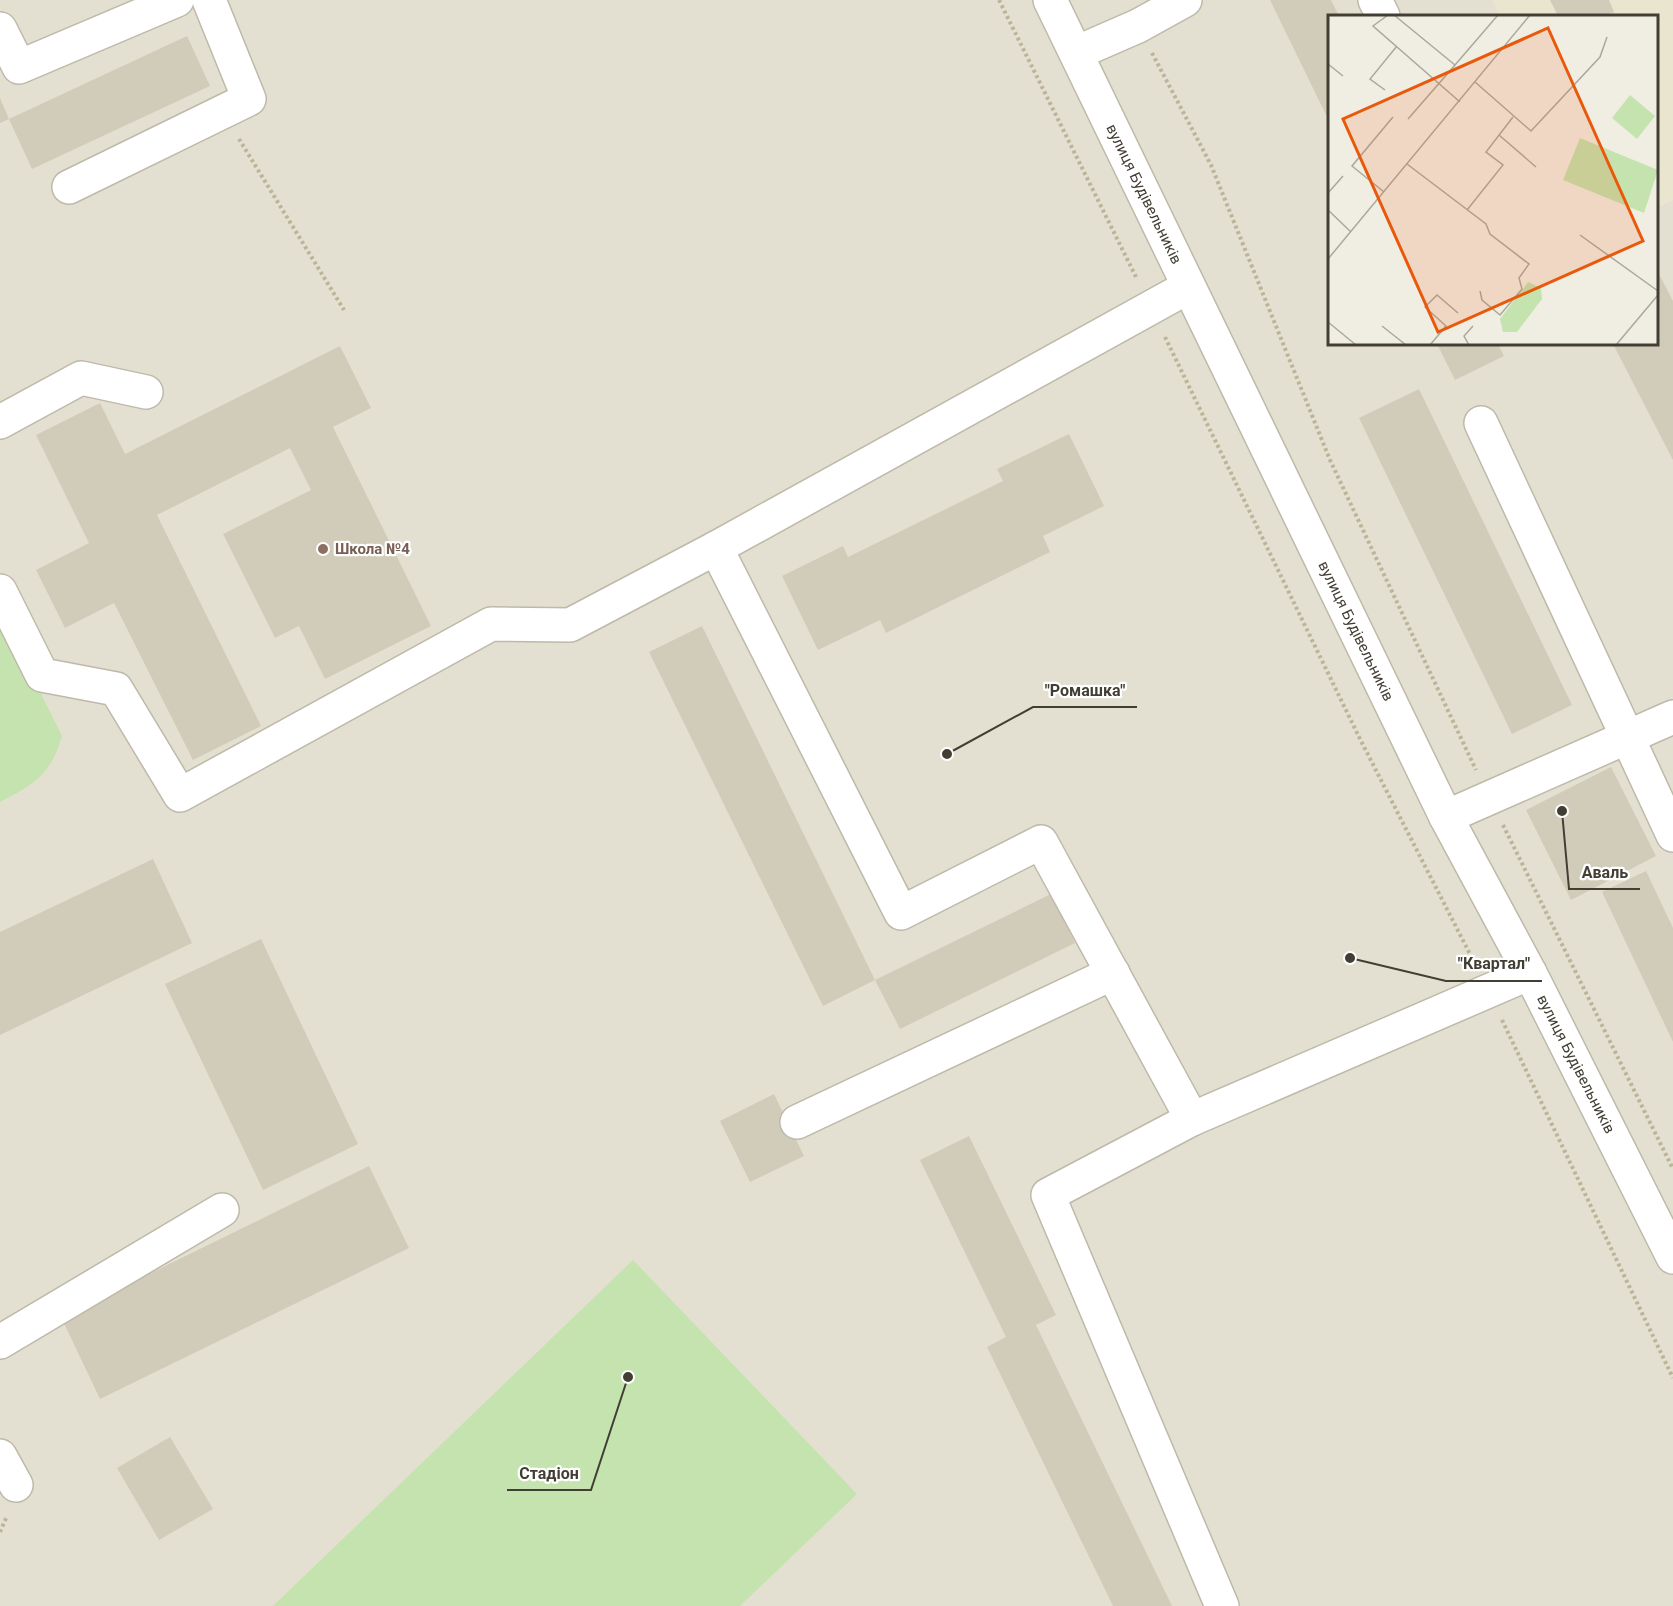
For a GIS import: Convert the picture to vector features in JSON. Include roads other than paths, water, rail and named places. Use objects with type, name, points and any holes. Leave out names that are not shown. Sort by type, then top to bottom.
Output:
[{"type":"street","points":[[0,29],[19,67],[177,0]]},
{"type":"street","points":[[69,187],[249,99],[209,0]]},
{"type":"street","name":"вулиця Будівельників","points":[[1050,0],[1446,817],[1530,973],[1673,1257]]},
{"type":"street","points":[[1076,53],[1137,26],[1185,0]]},
{"type":"street","points":[[1375,0],[1382,15]]},
{"type":"street","points":[[0,591],[42,675],[116,689],[180,795],[491,624],[570,625],[716,548],[1188,287]]},
{"type":"street","points":[[0,422],[81,378],[146,392]]},
{"type":"street","points":[[1481,423],[1673,835]]},
{"type":"street","points":[[716,548],[901,913],[1041,842],[1192,1119]]},
{"type":"street","points":[[1446,817],[1628,739],[1673,717]]},
{"type":"street","points":[[797,1122],[1113,973]]},
{"type":"street","points":[[1222,1606],[1048,1195],[1192,1119],[1530,973]]},
{"type":"street","points":[[0,1341],[222,1210]]},
{"type":"street","points":[[0,1456],[16,1485]]},
{"type":"place","name":"Школа №4","points":[[323,549]]},
{"type":"place","name":"\"Ромашка\"","points":[[947,754]]},
{"type":"place","name":"Аваль","points":[[1562,811]]},
{"type":"place","name":"\"Квартал\"","points":[[1350,958]]},
{"type":"place","name":"Стадіон","points":[[628,1377]]}]
